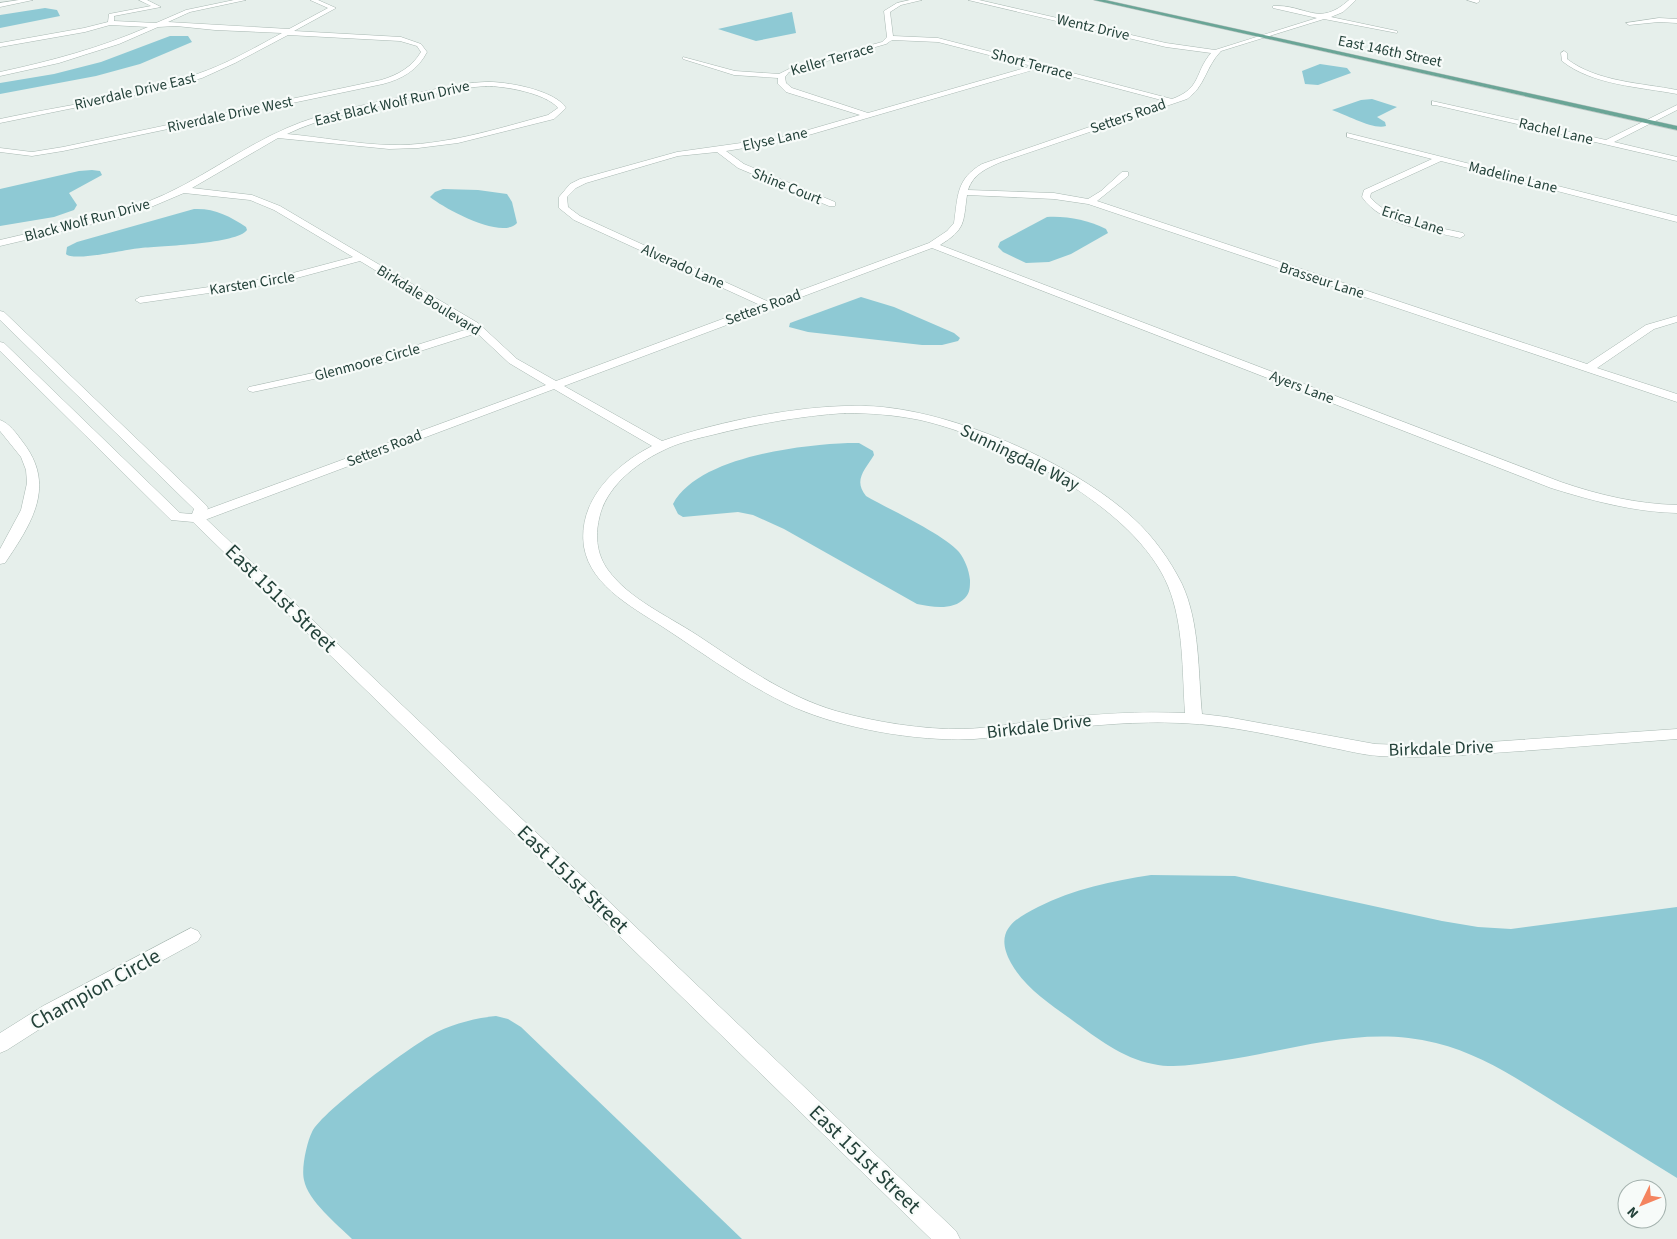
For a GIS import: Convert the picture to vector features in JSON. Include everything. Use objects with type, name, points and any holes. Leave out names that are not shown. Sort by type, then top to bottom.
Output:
[{"type":"main road","name":"East 146th Street","points":[[1097,0],[1652,119],[1677,122]]},
{"type":"main road","name":"East 146th Street","points":[[1118,0],[1265,35]]},
{"type":"main road","name":"East 146th Street","points":[[1652,119],[1677,128]]},
{"type":"street","points":[[0,5],[30,0]]},
{"type":"street","points":[[0,74],[59,61],[117,43],[153,25],[188,11],[243,0]]},
{"type":"street","name":"Riverdale Drive East","points":[[0,121],[147,91],[186,80],[233,62],[333,8],[314,0]]},
{"type":"street","name":"Keller Terrace","points":[[868,115],[789,90],[782,84],[781,76],[797,67],[884,43],[890,38],[887,11],[899,4],[919,0]]},
{"type":"street","name":"Wentz Drive","points":[[971,0],[1166,45],[1216,52]]},
{"type":"street","points":[[1216,52],[1225,47],[1341,11],[1353,0]]},
{"type":"street","points":[[1470,0],[1477,1]]},
{"type":"street","points":[[144,1],[158,7],[108,12],[144,1]]},
{"type":"street","points":[[1274,7],[1395,32]]},
{"type":"street","points":[[108,12],[110,23]]},
{"type":"street","points":[[1629,24],[1659,20],[1677,21]]},
{"type":"street","points":[[0,45],[59,35],[110,23],[201,28],[224,27],[288,32]]},
{"type":"street","name":"Riverdale Drive West","points":[[0,150],[32,154],[63,149],[396,78],[408,72],[423,55],[423,48],[419,44],[388,38],[288,32]]},
{"type":"street","points":[[0,53],[31,46],[59,35]]},
{"type":"street","name":"Short Terrace","points":[[890,38],[948,42],[1173,101]]},
{"type":"street","name":"Setters Road","points":[[197,518],[932,245],[956,228],[959,223],[962,192],[966,180],[988,164],[1192,93],[1197,88],[1208,59],[1216,52]]},
{"type":"street","points":[[1564,53],[1566,63],[1583,72],[1677,92]]},
{"type":"street","points":[[684,58],[734,72],[781,76]]},
{"type":"street","name":"Elyse Lane","points":[[599,228],[577,218],[564,208],[564,197],[574,186],[592,178],[664,157],[777,141],[1039,66]]},
{"type":"street","name":"East Black Wolf Run Drive","points":[[500,84],[515,86],[553,100],[560,104],[562,108],[551,117],[437,145],[389,147],[277,135],[307,122],[336,114],[465,86],[500,84]]},
{"type":"street","name":"Rachel Lane","points":[[1435,103],[1677,159]]},
{"type":"street","points":[[1606,143],[1677,107]]},
{"type":"street","name":"Black Wolf Run Drive","points":[[0,243],[115,216],[152,203],[183,190],[277,135]]},
{"type":"street","name":"Madeline Lane","points":[[1350,135],[1677,219]]},
{"type":"street","name":"Shine Court","points":[[719,149],[741,166],[751,171],[832,204]]},
{"type":"street","name":"Erica Lane","points":[[1440,158],[1367,192],[1366,197],[1375,207],[1386,213],[1460,235]]},
{"type":"street","points":[[1090,202],[1104,193],[1125,174]]},
{"type":"street","name":"Birkdale Boulevard","points":[[183,190],[265,202],[479,329],[514,361],[661,446]]},
{"type":"street","name":"Brasseur Lane","points":[[962,192],[1054,196],[1090,202],[1677,398]]},
{"type":"street","name":"Alverado Lane","points":[[599,228],[768,305]]},
{"type":"street","name":"Ayers Lane","points":[[932,245],[1556,486],[1610,501],[1677,509]]},
{"type":"street","name":"Karsten Circle","points":[[140,300],[278,280],[362,258]]},
{"type":"street","name":"East 151st Street","points":[[0,314],[201,508],[197,518],[948,1239]]},
{"type":"street","points":[[1588,369],[1650,327],[1677,319]]},
{"type":"street","name":"Glenmoore Circle","points":[[252,389],[360,367],[479,329]]},
{"type":"street","points":[[0,345],[176,517],[197,518]]},
{"type":"street","name":"Sunningdale Way","points":[[661,446],[722,429],[812,411],[889,411],[966,429],[1055,470],[1122,515],[1143,536],[1162,562],[1176,587],[1184,614],[1194,719]]},
{"type":"street","points":[[0,424],[28,458],[35,484],[33,497],[27,513],[0,560]]},
{"type":"street","name":"Birkdale Drive","points":[[661,446],[644,456],[608,485],[598,501],[591,518],[589,534],[598,566],[610,581],[628,596],[746,674],[808,707],[843,719],[888,727],[962,734],[1099,719],[1143,717],[1194,719],[1227,722],[1375,750],[1408,752],[1432,752],[1677,734]]},
{"type":"street","name":"Champion Circle","points":[[0,1044],[50,1012],[191,936]]},
{"type":"water","points":[[45,8],[57,10],[60,16],[0,28],[0,15]]},
{"type":"water","points":[[792,12],[796,33],[756,41],[718,29]]},
{"type":"water","points":[[170,36],[188,36],[192,42],[140,64],[96,76],[0,94],[0,83],[54,74],[101,62]]},
{"type":"water","points":[[1320,64],[1347,68],[1351,73],[1318,85],[1305,84],[1302,71]]},
{"type":"water","points":[[1372,99],[1397,107],[1377,117],[1385,122],[1386,126],[1381,127],[1367,124],[1332,110],[1361,100]]},
{"type":"water","points":[[79,171],[100,171],[102,175],[69,193],[77,205],[74,210],[54,217],[0,226],[0,189]]},
{"type":"water","points":[[443,189],[478,190],[507,194],[512,202],[517,223],[510,227],[499,228],[460,215],[430,197],[435,192]]},
{"type":"water","points":[[194,209],[208,210],[228,216],[246,227],[247,230],[240,235],[214,241],[141,248],[79,257],[66,254],[67,247],[77,242]]},
{"type":"water","points":[[1047,217],[1062,217],[1085,221],[1106,229],[1108,233],[1071,254],[1049,262],[1026,263],[1003,252],[998,247],[1000,242]]},
{"type":"water","points":[[861,297],[894,307],[954,333],[960,338],[958,341],[942,345],[922,345],[808,332],[789,327],[790,323]]},
{"type":"water","points":[[859,443],[873,451],[874,455],[860,480],[860,485],[866,496],[941,537],[959,552],[966,565],[970,580],[968,594],[960,602],[955,605],[942,607],[917,604],[784,529],[753,515],[738,512],[683,517],[678,514],[673,504],[686,488],[704,475],[726,465],[778,451]]},
{"type":"water","points":[[1151,875],[1235,876],[1442,921],[1478,927],[1511,929],[1677,907],[1677,1178],[1485,1061],[1436,1043],[1381,1036],[1354,1038],[1327,1041],[1246,1057],[1178,1066],[1142,1061],[1120,1052],[1091,1034],[1030,988],[1011,963],[1004,943],[1005,935],[1008,928],[1020,917],[1065,895],[1093,886]]},
{"type":"water","points":[[496,1016],[508,1019],[521,1027],[742,1239],[352,1239],[317,1204],[304,1180],[306,1148],[312,1132],[319,1122],[350,1094],[390,1063],[437,1032],[459,1024]]}]
